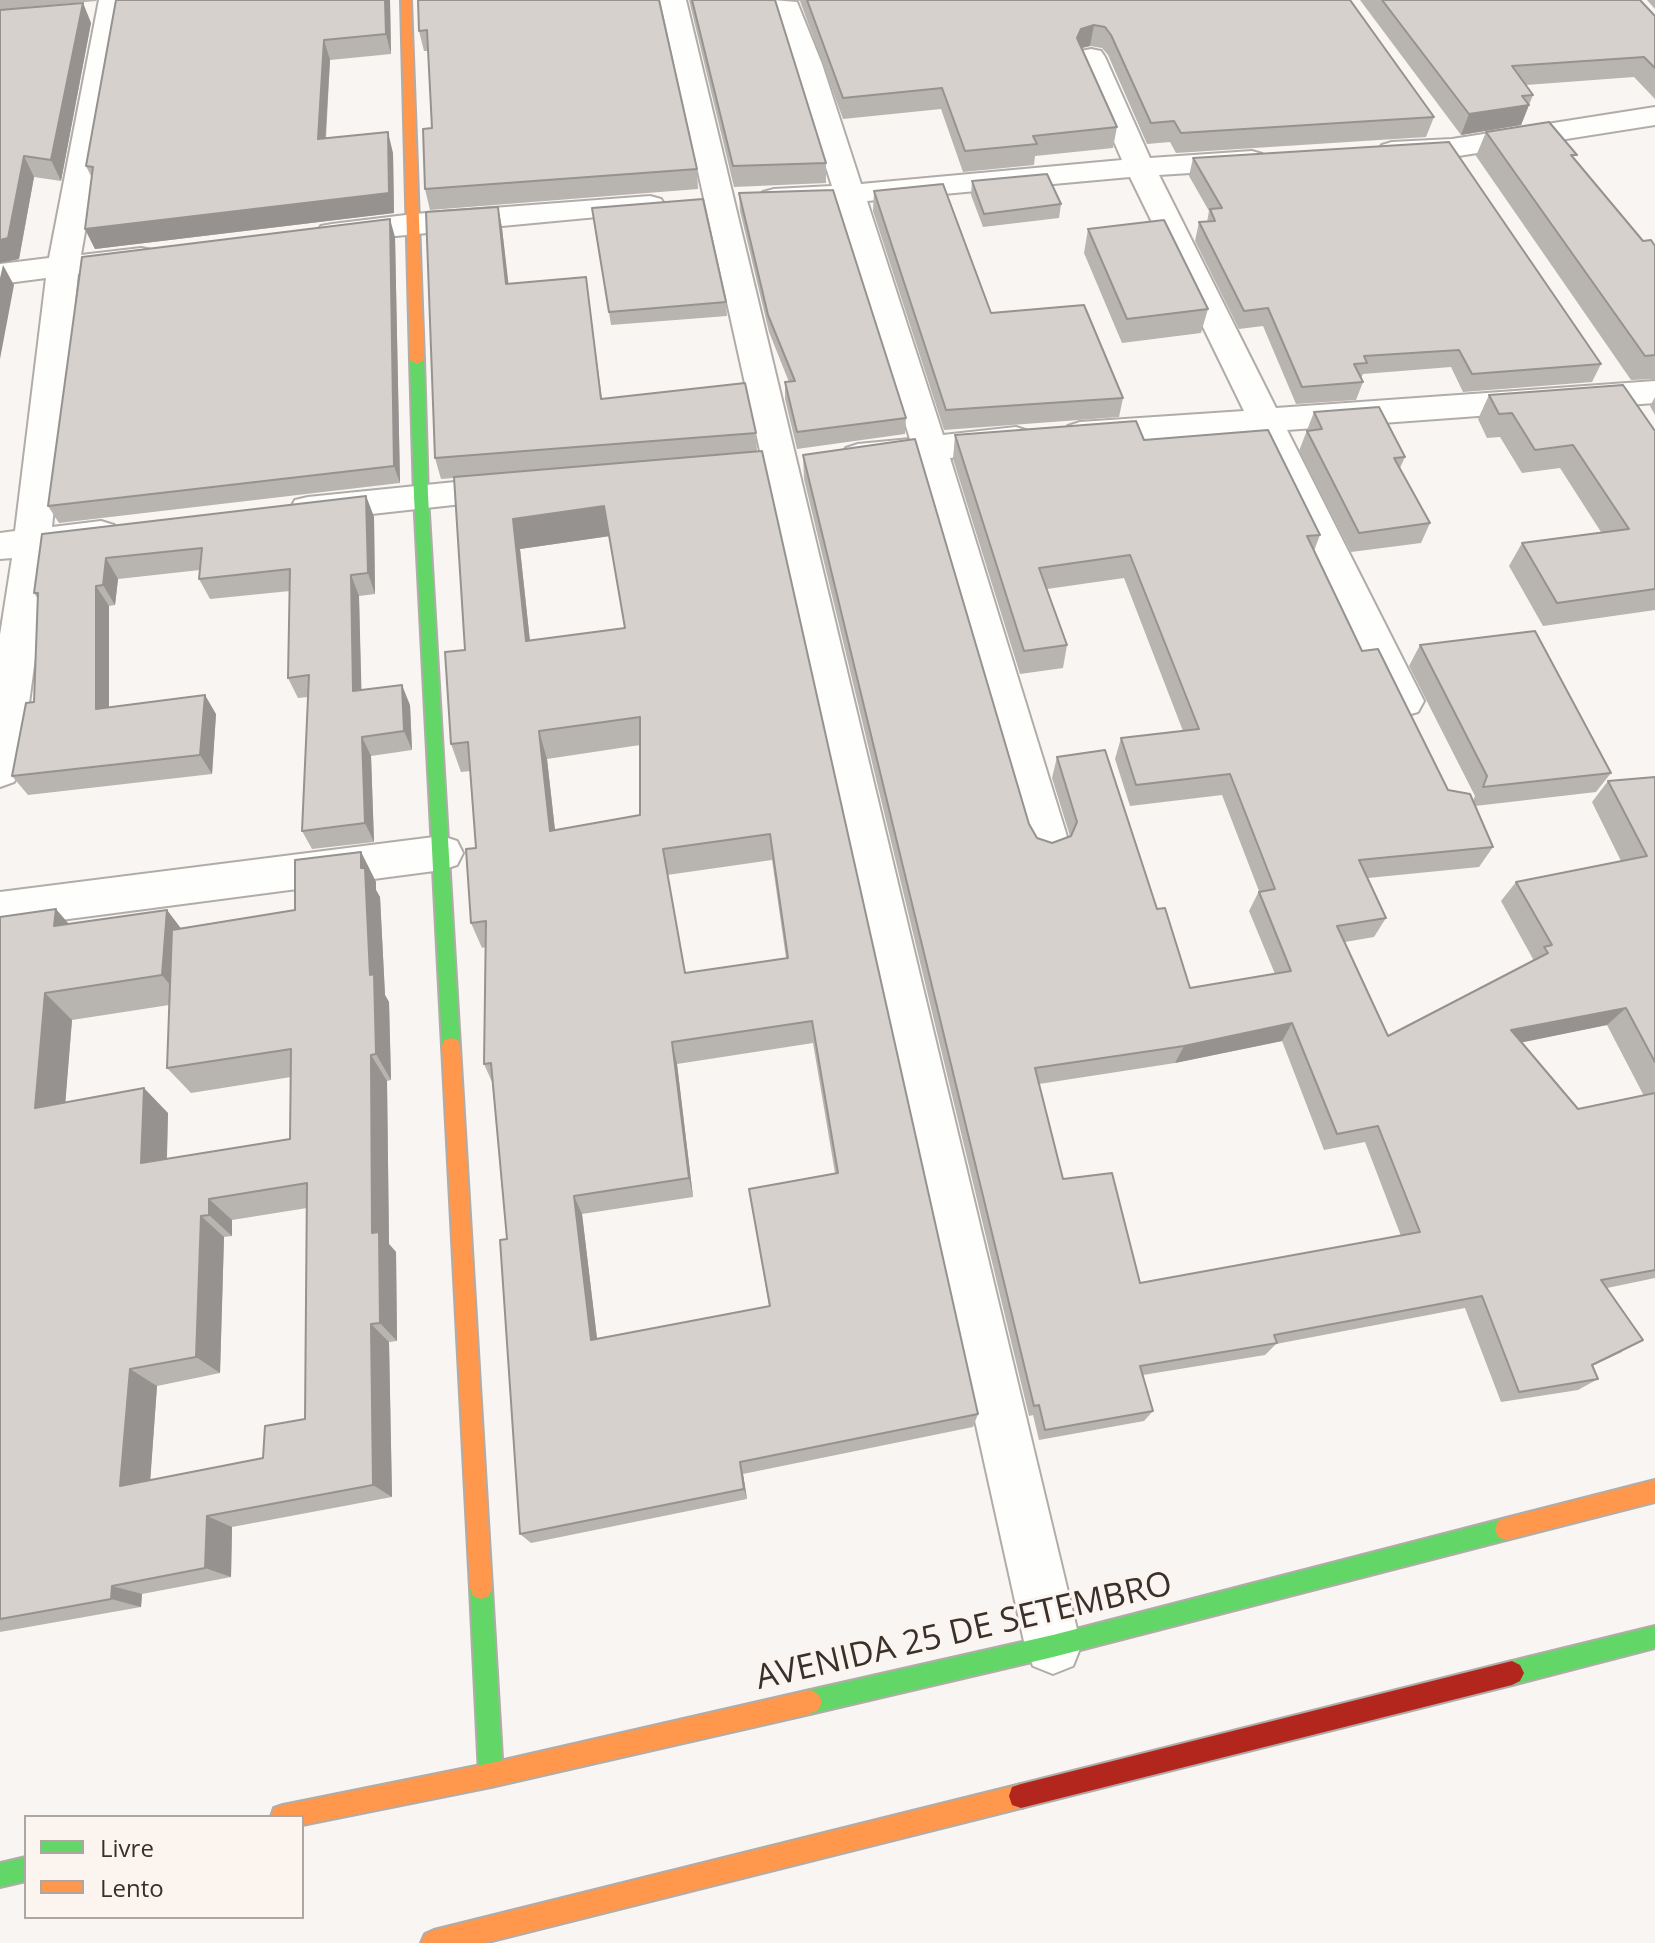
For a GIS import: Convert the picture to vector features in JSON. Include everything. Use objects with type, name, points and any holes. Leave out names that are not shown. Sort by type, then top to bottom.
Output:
[{"type":"main road","points":[[406,0],[421,496],[491,1775]]},
{"type":"main road","name":"AVENIDA 25 DE SETEMBRO","points":[[293,1815],[491,1775],[1053,1646],[1655,1491]]},
{"type":"main road","points":[[434,1943],[1655,1637]]},
{"type":"main road","points":[[0,1875],[24,1869]]},
{"type":"street","points":[[673,0],[694,202],[793,464],[1053,1646]]},
{"type":"street","points":[[784,2],[808,64],[929,446],[1048,843]]},
{"type":"street","points":[[0,771],[16,544],[111,8]]},
{"type":"street","points":[[1091,57],[1140,167],[1263,420],[1417,727]]},
{"type":"street","points":[[1359,153],[1444,135],[1655,116]]},
{"type":"street","points":[[1444,135],[1470,174]]},
{"type":"street","points":[[307,236],[414,223],[849,194],[1140,167],[1281,158]]},
{"type":"street","points":[[0,274],[170,253]]},
{"type":"street","points":[[793,464],[929,446],[1629,395]]},
{"type":"street","points":[[281,512],[547,486]]},
{"type":"street","points":[[16,544],[126,531]]},
{"type":"street","points":[[0,910],[442,853]]},
{"type":"building","points":[[116,0],[385,0],[386,34],[324,40],[318,139],[388,132],[389,193],[85,229],[93,167],[86,166]]},
{"type":"building","points":[[418,0],[659,0],[697,169],[425,189],[423,129],[432,128],[427,30],[419,31]]},
{"type":"building","points":[[692,0],[775,0],[826,163],[733,166]]},
{"type":"building","points":[[807,0],[1350,0],[1434,117],[1181,133],[1174,121],[1151,123],[1111,35],[1105,27],[1094,25],[1081,29],[1077,38],[1117,127],[1033,136],[1037,144],[965,151],[942,88],[843,98]]},
{"type":"building","points":[[1382,0],[1640,0],[1655,16],[1655,68],[1644,57],[1512,66],[1533,95],[1522,96],[1529,105],[1469,114]]},
{"type":"building","points":[[83,3],[51,160],[24,156],[8,238],[0,240],[0,10]]},
{"type":"building","points":[[1549,122],[1577,155],[1571,155],[1643,241],[1651,240],[1655,246],[1655,355],[1645,356],[1486,132]]},
{"type":"building","points":[[1449,142],[1601,364],[1472,374],[1459,350],[1364,356],[1367,363],[1354,364],[1363,382],[1302,387],[1268,308],[1244,311],[1199,222],[1215,221],[1210,209],[1222,208],[1193,158]]},
{"type":"building","points":[[1047,174],[1061,204],[984,214],[972,181]]},
{"type":"building","points":[[943,184],[991,313],[1084,305],[1123,398],[946,410],[874,191]]},
{"type":"building","points":[[833,190],[906,418],[797,432],[785,382],[795,381],[768,315],[739,193]]},
{"type":"building","points":[[703,199],[726,302],[609,312],[592,208]]},
{"type":"building","points":[[498,207],[506,284],[586,277],[601,399],[745,383],[756,433],[435,458],[426,212]]},
{"type":"building","points":[[390,219],[394,466],[48,506],[82,257]]},
{"type":"building","points":[[1164,220],[1208,309],[1127,319],[1088,229]]},
{"type":"building","points":[[1623,385],[1655,431],[1655,589],[1557,603],[1522,543],[1629,529],[1573,445],[1535,450],[1512,413],[1499,414],[1489,395]]},
{"type":"building","points":[[1379,407],[1405,457],[1394,458],[1430,523],[1359,533],[1307,431],[1322,429],[1314,412]]},
{"type":"building","points":[[1136,421],[1144,440],[1268,430],[1320,535],[1307,536],[1362,651],[1378,649],[1448,790],[1470,794],[1493,847],[1359,860],[1386,918],[1337,926],[1388,1036],[1548,953],[1544,947],[1552,945],[1516,882],[1647,856],[1608,781],[1655,777],[1655,1062],[1626,1008],[1511,1030],[1578,1109],[1655,1093],[1655,1270],[1601,1280],[1643,1340],[1592,1365],[1598,1379],[1519,1392],[1482,1296],[1274,1335],[1277,1343],[1140,1366],[1153,1411],[1045,1430],[1039,1405],[1034,1406],[803,455],[915,439],[1029,824],[1037,838],[1052,843],[1071,836],[1077,822],[1057,757],[1105,750],[1157,909],[1165,908],[1190,988],[1291,971],[1259,892],[1275,889],[1230,774],[1136,785],[1121,738],[1199,729],[1130,555],[1039,568],[1067,645],[1024,651],[955,435]],"holes":[[[1292,1023],[1337,1134],[1378,1126],[1420,1232],[1140,1283],[1112,1173],[1063,1179],[1035,1068],[1184,1046]]]},
{"type":"building","points":[[762,451],[978,1414],[740,1462],[744,1489],[520,1534],[500,1240],[507,1239],[491,1063],[484,1064],[486,921],[471,923],[466,849],[476,848],[468,742],[451,744],[445,652],[465,650],[454,477]],"holes":[[[604,506],[625,628],[526,641],[513,519]],[[640,717],[640,815],[550,831],[539,731]],[[770,834],[788,958],[685,973],[663,849]],[[812,1021],[838,1173],[749,1189],[770,1306],[591,1340],[574,1196],[689,1178],[672,1042]]]},
{"type":"building","points":[[366,496],[368,573],[351,575],[353,691],[402,685],[404,731],[362,737],[365,823],[302,831],[309,675],[288,678],[290,569],[199,579],[202,548],[106,558],[103,585],[96,586],[96,709],[205,695],[200,755],[12,776],[26,703],[34,702],[38,593],[34,593],[42,534]]},
{"type":"building","points":[[1535,631],[1611,773],[1483,787],[1487,776],[1420,645]]},
{"type":"building","points":[[361,852],[361,868],[365,868],[370,975],[374,974],[376,1054],[371,1055],[372,1233],[379,1232],[380,1323],[371,1324],[373,1485],[207,1516],[205,1568],[112,1586],[111,1599],[0,1619],[0,917],[56,909],[54,926],[167,910],[162,975],[45,993],[35,1108],[144,1088],[141,1163],[290,1139],[291,1049],[167,1068],[172,930],[295,910],[295,860]],"holes":[[[307,1183],[305,1419],[265,1426],[263,1458],[120,1486],[130,1369],[196,1357],[201,1216],[209,1215],[209,1199]]]},
{"type":"traffic: fast","points":[[417,360],[421,496],[451,1046]]},
{"type":"traffic: fast","points":[[810,1702],[1053,1646],[1506,1529]]},
{"type":"traffic: fast","points":[[481,1588],[491,1775]]},
{"type":"traffic: fast","points":[[1512,1673],[1655,1637]]},
{"type":"traffic: fast","points":[[0,1875],[24,1869]]},
{"type":"traffic: slow","points":[[406,0],[417,360]]},
{"type":"traffic: slow","points":[[451,1046],[481,1588]]},
{"type":"traffic: slow","points":[[1506,1529],[1655,1491]]},
{"type":"traffic: slow","points":[[293,1815],[491,1775],[810,1702]]},
{"type":"traffic: slow","points":[[434,1943],[1021,1796]]},
{"type":"traffic: jam","points":[[1021,1796],[1512,1673]]}]
